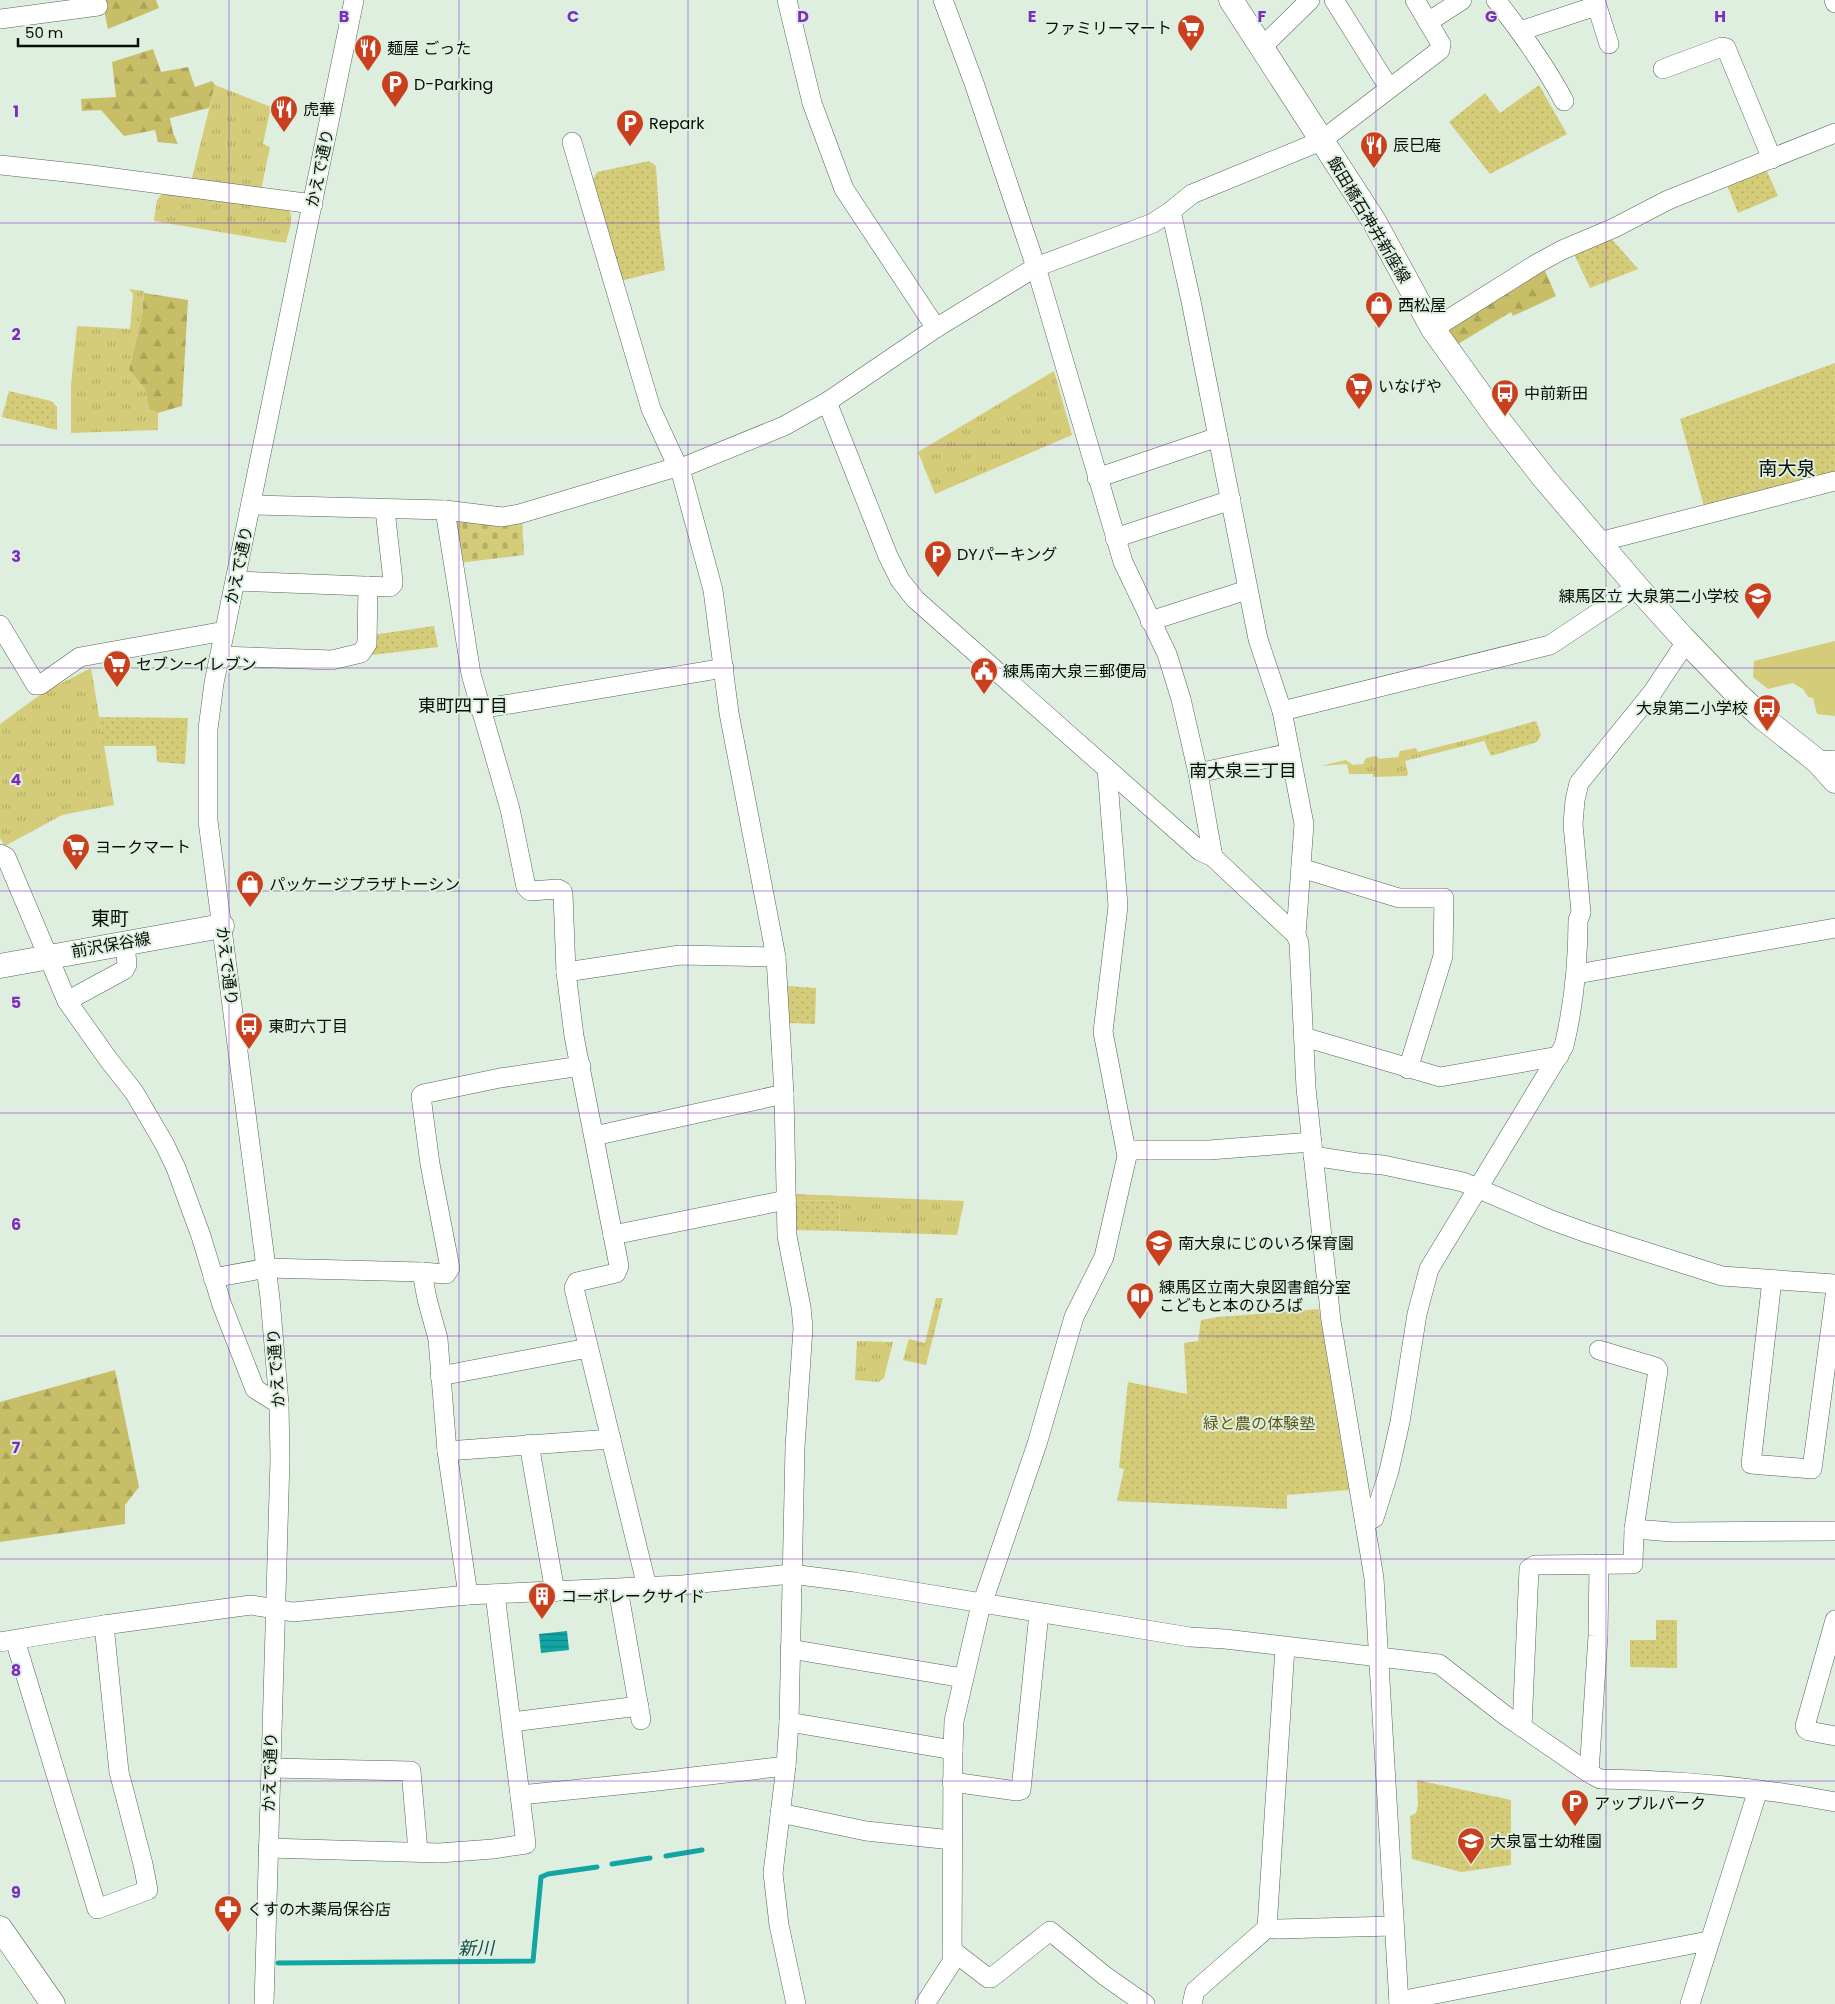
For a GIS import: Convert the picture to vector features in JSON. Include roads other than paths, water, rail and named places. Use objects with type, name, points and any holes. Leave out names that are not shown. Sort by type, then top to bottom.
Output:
[{"type":"main road","name":"飯田橋石神井新座線","points":[[1231,0],[1374,221],[1433,329],[1497,418],[1599,542],[1686,642],[1763,718],[1826,760]]},
{"type":"main road","points":[[1826,760],[1835,781]]},
{"type":"main road","name":"前沢保谷線","points":[[0,966],[222,926]]},
{"type":"main road","points":[[2,1934],[53,2004]]},
{"type":"street","name":"かえで通り","points":[[264,2004],[274,1610],[280,1459],[279,1404],[267,1268],[208,821],[208,729],[214,683],[354,0]]},
{"type":"street","points":[[787,0],[812,103],[844,189],[936,328]]},
{"type":"street","points":[[943,0],[974,84],[1036,266],[1123,562],[1167,654],[1176,680],[1198,773],[1214,857]]},
{"type":"street","points":[[1261,48],[1310,0]]},
{"type":"street","points":[[1334,0],[1389,88]]},
{"type":"street","points":[[252,504],[385,510],[445,510],[487,516],[519,514],[686,466],[784,426],[827,402],[936,328],[1036,266],[1153,223],[1192,194],[1321,140],[1441,47],[1415,0]]},
{"type":"street","points":[[1428,22],[1462,0]]},
{"type":"street","points":[[1496,0],[1520,31],[1564,101]]},
{"type":"street","points":[[1520,31],[1596,3],[1609,44]]},
{"type":"street","points":[[0,19],[98,6]]},
{"type":"street","points":[[1662,68],[1722,47],[1726,48],[1772,159]]},
{"type":"street","points":[[1433,329],[1562,250],[1614,228],[1668,200],[1835,134]]},
{"type":"street","points":[[572,142],[651,409],[682,476],[713,590],[729,713],[776,957],[784,1094],[787,1236],[801,1307],[803,1328],[795,1446],[789,1722],[786,1766],[773,1873],[779,1925],[796,2004]]},
{"type":"street","points":[[0,165],[313,204]]},
{"type":"street","points":[[1171,211],[1231,500],[1247,590],[1258,639],[1282,710],[1304,824],[1296,935],[1299,943],[1304,1062],[1334,1345],[1374,1578],[1399,2003],[1708,1941]]},
{"type":"street","points":[[827,402],[888,556],[900,580],[915,599],[1200,851],[1214,857],[1296,935]]},
{"type":"street","points":[[1097,478],[1218,437]]},
{"type":"street","points":[[1599,542],[1835,480]]},
{"type":"street","points":[[1115,538],[1231,500]]},
{"type":"street","points":[[236,581],[390,587],[393,584],[385,510]]},
{"type":"street","points":[[445,510],[471,674],[510,809],[527,890],[558,889],[563,894],[566,972],[574,1036],[618,1270],[574,1284],[647,1587]]},
{"type":"street","points":[[220,656],[332,660],[361,653],[367,644],[368,586]]},
{"type":"street","points":[[1282,710],[1550,645],[1637,587]]},
{"type":"street","points":[[1150,621],[1247,590]]},
{"type":"street","points":[[0,625],[36,685],[40,686],[80,657],[225,631]]},
{"type":"street","points":[[1365,1523],[1374,1518],[1389,1471],[1400,1422],[1417,1314],[1429,1269],[1564,1046],[1572,1011],[1577,974],[1578,920],[1581,913],[1573,824],[1574,800],[1579,783],[1652,693],[1686,642]]},
{"type":"street","points":[[480,709],[724,668]]},
{"type":"street","points":[[1198,773],[1290,753]]},
{"type":"street","points":[[925,2004],[952,1962],[954,1721],[963,1678],[982,1603],[1037,1444],[1074,1316],[1104,1257],[1119,1192],[1126,1150],[1103,1032],[1118,906],[1107,769]]},
{"type":"street","points":[[0,854],[6,856],[67,1001],[134,1092],[162,1139],[179,1177],[201,1236],[222,1305],[254,1389],[279,1404]]},
{"type":"street","points":[[1301,868],[1398,898],[1444,898],[1443,956],[1408,1069]]},
{"type":"street","points":[[1577,974],[1835,928]]},
{"type":"street","points":[[67,1001],[124,970],[127,965],[125,943]]},
{"type":"street","points":[[566,972],[680,955],[776,957]]},
{"type":"street","points":[[1304,1037],[1440,1078],[1559,1056]]},
{"type":"street","points":[[213,1278],[267,1268],[446,1274],[450,1268],[430,1164],[421,1096],[423,1094],[500,1078],[581,1066]]},
{"type":"street","points":[[594,1136],[784,1094]]},
{"type":"street","points":[[1126,1150],[1312,1149],[1358,1163],[1383,1165],[1463,1182],[1551,1220],[1722,1276],[1835,1284]]},
{"type":"street","points":[[613,1236],[786,1200]]},
{"type":"street","points":[[422,1272],[438,1339],[447,1451],[468,1595]]},
{"type":"street","points":[[1772,1280],[1751,1464],[1812,1469],[1835,1296]]},
{"type":"street","points":[[440,1376],[588,1348]]},
{"type":"street","points":[[1522,1727],[1529,1569],[1535,1565],[1633,1564],[1634,1529],[1658,1370],[1656,1367],[1599,1350]]},
{"type":"street","points":[[447,1451],[612,1438]]},
{"type":"street","points":[[529,1444],[555,1592]]},
{"type":"street","points":[[1634,1529],[1672,1532],[1835,1532]]},
{"type":"street","points":[[1589,1773],[1598,1636],[1599,1564]]},
{"type":"street","points":[[104,1625],[119,1772],[148,1890],[97,1910],[8,1641],[104,1625],[251,1605],[293,1612],[468,1595],[682,1585],[791,1574],[1190,1637],[1439,1664],[1522,1727],[1600,1779],[1687,1782],[1758,1790],[1835,1802]]},
{"type":"street","points":[[512,1722],[640,1713],[618,1589]]},
{"type":"street","points":[[268,1848],[439,1853],[526,1844],[495,1594]]},
{"type":"street","points":[[952,1782],[1021,1790],[1039,1613]]},
{"type":"street","points":[[1835,1620],[1805,1726],[1809,1731],[1835,1736]]},
{"type":"street","points":[[1267,1928],[1285,1647]]},
{"type":"street","points":[[790,1649],[963,1678]]},
{"type":"street","points":[[789,1722],[953,1750]]},
{"type":"street","points":[[520,1795],[786,1766]]},
{"type":"street","points":[[271,1768],[411,1771],[418,1851]]},
{"type":"street","points":[[1690,2004],[1708,1941],[1758,1790]]},
{"type":"street","points":[[780,1813],[866,1831],[952,1840]]},
{"type":"street","points":[[1192,2004],[1195,1991],[1267,1928],[1394,1926]]},
{"type":"street","points":[[953,1951],[990,1978],[1050,1931],[1105,1976],[1145,2004]]},
{"type":"water","points":[[567,1631],[569,1650],[541,1653],[539,1634]]},
{"type":"waterway","name":"新川","points":[[666,1856],[702,1850]]},
{"type":"waterway","name":"新川","points":[[612,1864],[650,1858]]},
{"type":"waterway","name":"新川","points":[[278,1963],[533,1961],[541,1877],[548,1874],[597,1867]]},
{"type":"place","name":"ファミリーマート","points":[[1191,52]]},
{"type":"place","name":"麺屋 ごった","points":[[368,72]]},
{"type":"place","name":"D-Parking","points":[[395,108]]},
{"type":"place","name":"虎華","points":[[284,133]]},
{"type":"place","name":"Repark","points":[[630,147]]},
{"type":"place","name":"辰巳庵","points":[[1374,169]]},
{"type":"place","name":"西松屋","points":[[1379,329]]},
{"type":"place","name":"いなげや","points":[[1359,410]]},
{"type":"place","name":"中前新田","points":[[1505,417]]},
{"type":"place","name":"DYパーキング","points":[[938,578]]},
{"type":"place","name":"練馬区立 大泉第二小学校","points":[[1758,620]]},
{"type":"place","name":"セブン-イレブン","points":[[117,688]]},
{"type":"place","name":"練馬南大泉三郵便局","points":[[984,695]]},
{"type":"place","name":"大泉第二小学校","points":[[1767,732]]},
{"type":"place","name":"ヨークマート","points":[[76,871]]},
{"type":"place","name":"パッケージプラザトーシン","points":[[250,908]]},
{"type":"place","name":"東町六丁目","points":[[249,1050]]},
{"type":"place","name":"南大泉にじのいろ保育園","points":[[1159,1267]]},
{"type":"place","name":"練馬区立南大泉図書館分室 こどもと本のひろば","points":[[1140,1320]]},
{"type":"place","name":"コーポレークサイド","points":[[542,1620]]},
{"type":"place","name":"アップルパーク","points":[[1575,1827]]},
{"type":"place","name":"大泉富士幼稚園","points":[[1471,1865]]},
{"type":"place","name":"くすの木薬局保谷店","points":[[228,1933]]},
{"type":"district","name":"南大泉","points":[[1787,468]]},
{"type":"district","name":"東町四丁目","points":[[463,705]]},
{"type":"district","name":"南大泉三丁目","points":[[1243,770]]},
{"type":"district","name":"東町","points":[[110,918]]},
{"type":"park label","name":"緑と農の体験塾","points":[[1259,1423]]}]
